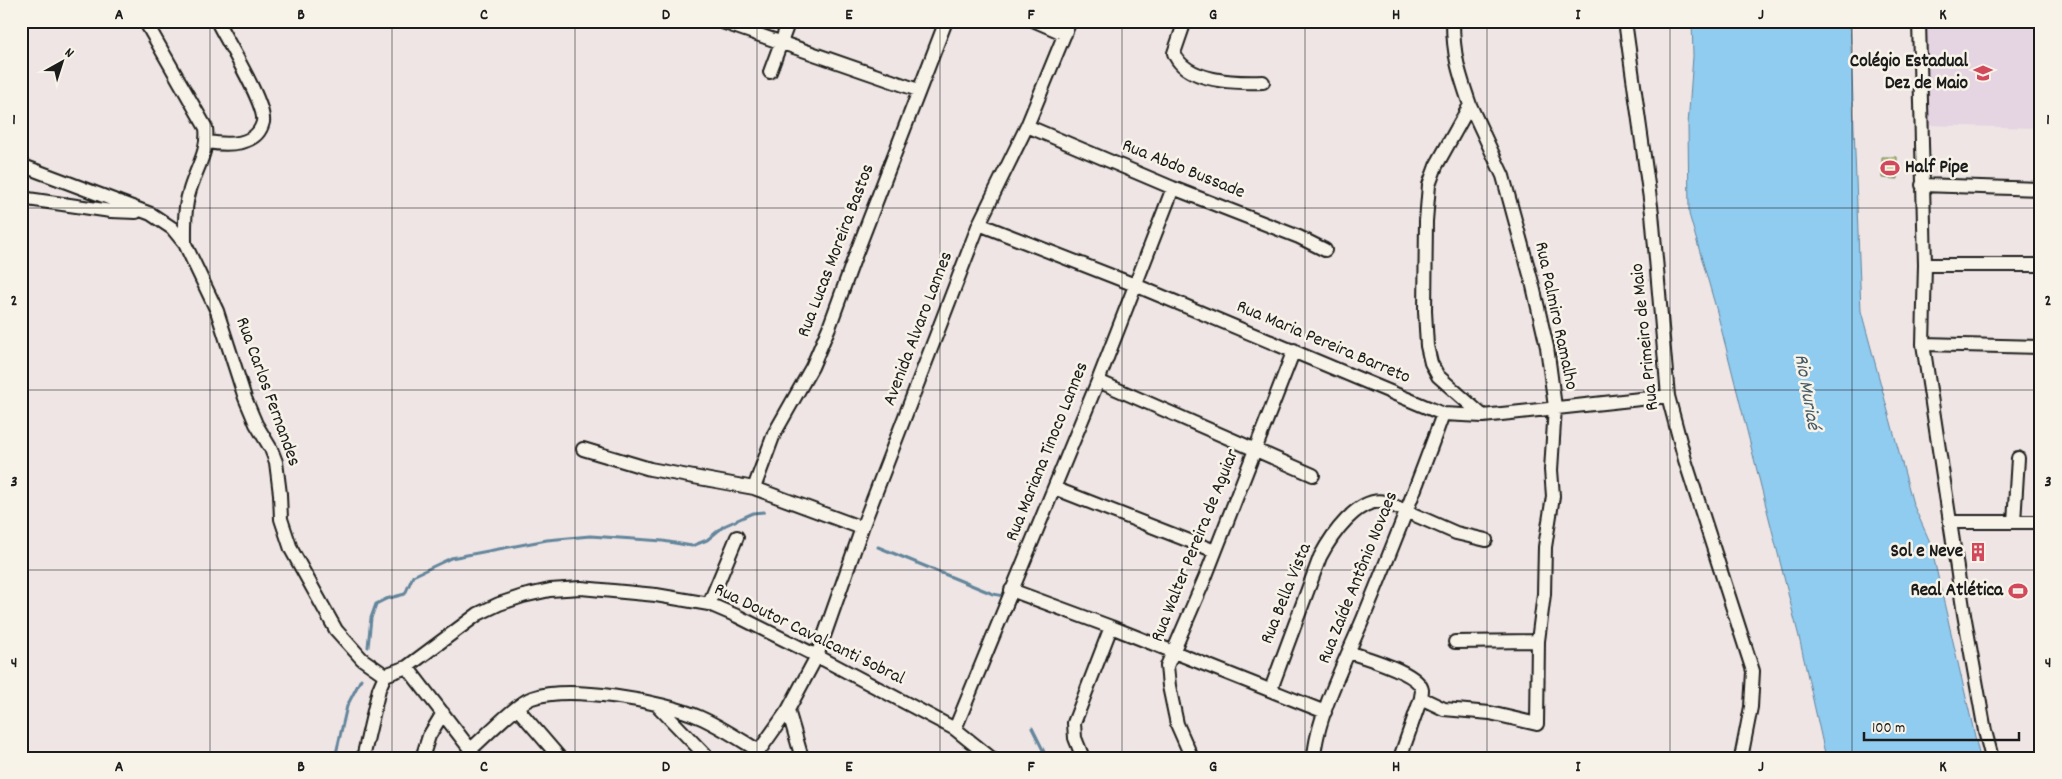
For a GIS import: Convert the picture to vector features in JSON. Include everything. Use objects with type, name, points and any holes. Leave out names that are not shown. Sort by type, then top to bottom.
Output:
[{"type":"street","points":[[145,21],[206,128],[207,142],[205,151],[189,194],[186,212],[185,244]]},
{"type":"street","points":[[207,142],[231,144],[241,142],[249,139],[257,132],[263,122],[262,112],[255,92],[217,21]]},
{"type":"street","points":[[770,72],[789,21]]},
{"type":"street","name":"Rua Lucas Moreira Bastos","points":[[754,488],[774,434],[812,367],[830,325],[918,90],[946,21]]},
{"type":"street","points":[[1035,21],[1065,34]]},
{"type":"street","name":"Avenida Alvaro Lannes","points":[[756,755],[788,710],[817,656],[862,528],[979,224],[1027,126],[1070,21]]},
{"type":"street","points":[[1185,21],[1174,53],[1177,61],[1183,66],[1197,73],[1224,81],[1263,82]]},
{"type":"street","name":"Rua Palmiro Ramalho","points":[[1421,698],[1444,709],[1490,713],[1537,724],[1538,641],[1544,594],[1545,547],[1553,496],[1551,470],[1555,407],[1547,347],[1533,286],[1503,176],[1470,104],[1457,68],[1453,46],[1453,21]]},
{"type":"street","name":"Rua Primeiro de Maio","points":[[1625,21],[1652,213],[1668,396],[1685,460],[1753,671],[1751,707],[1741,758]]},
{"type":"street","points":[[1919,21],[1924,265],[1923,344],[1968,633],[1992,758]]},
{"type":"street","points":[[722,22],[782,41],[918,90]]},
{"type":"street","points":[[1470,104],[1436,166],[1430,184],[1426,221],[1425,312],[1427,346],[1431,363],[1438,376],[1483,416]]},
{"type":"street","name":"Rua Abdo Bussade","points":[[1027,126],[1173,188],[1299,236],[1325,250]]},
{"type":"street","name":"Rua Carlos Fernandes","points":[[21,165],[74,184],[141,212],[151,214],[172,228],[185,244],[202,275],[217,311],[245,398],[276,462],[281,519],[291,548],[336,630],[362,659],[385,675]]},
{"type":"street","points":[[1922,185],[2041,189]]},
{"type":"street","name":"Rua Mariana Tinoco Lannes","points":[[955,729],[1098,381],[1173,188]]},
{"type":"street","points":[[21,198],[111,211],[141,212]]},
{"type":"street","name":"Rua Maria Pereira Barreto","points":[[979,224],[1294,350],[1443,414],[1483,416],[1668,396]]},
{"type":"street","points":[[1924,265],[2041,265]]},
{"type":"street","points":[[1923,344],[2041,347]]},
{"type":"street","name":"Rua Walter Pereira de Aguiar","points":[[1192,758],[1177,724],[1168,686],[1167,666],[1188,620],[1294,350]]},
{"type":"street","points":[[1098,381],[1313,475]]},
{"type":"street","name":"Rua Zaíde Antônio Novaes","points":[[1314,758],[1314,748],[1325,712],[1407,512],[1443,414]]},
{"type":"street","points":[[583,449],[650,469],[754,488],[862,528]]},
{"type":"street","points":[[2014,522],[2018,458]]},
{"type":"street","points":[[1054,488],[1215,551]]},
{"type":"street","name":"Rua Bella Vista","points":[[1271,690],[1316,566],[1328,542],[1354,512],[1372,502],[1385,502],[1456,533],[1486,540]]},
{"type":"street","points":[[1951,522],[2041,522]]},
{"type":"street","points":[[708,604],[737,537]]},
{"type":"street","name":"Rua Doutor Cavalcanti Sobral","points":[[385,675],[407,667],[478,614],[523,596],[550,590],[581,588],[656,595],[708,604],[817,656],[955,729],[990,758]]},
{"type":"street","points":[[1011,590],[1111,627],[1325,712]]},
{"type":"street","points":[[1083,758],[1075,738],[1074,723],[1111,627]]},
{"type":"street","points":[[1455,642],[1538,641]]},
{"type":"street","points":[[1349,652],[1409,674],[1422,689],[1421,698],[1400,758]]},
{"type":"street","points":[[407,667],[474,754],[517,708],[530,699],[546,694],[566,693],[589,694],[656,704],[680,710],[710,722],[756,755]]},
{"type":"street","points":[[363,758],[379,689],[385,675]]},
{"type":"street","points":[[656,704],[708,758]]},
{"type":"street","points":[[517,708],[560,758]]},
{"type":"street","points":[[788,710],[802,758]]},
{"type":"street","points":[[422,758],[429,736],[443,714]]},
{"type":"shaded area","name":"Colégio Estadual Dez de Maio","points":[[1925,21],[2041,21],[2041,128],[1926,125]]},
{"type":"green space","name":"Half Pipe","points":[[1882,157],[1897,157],[1897,179],[1882,178]]},
{"type":"water","name":"Rio Muriaé","points":[[1692,21],[1850,21],[1861,311],[1913,504],[1930,542],[1980,758],[1826,758],[1799,637],[1716,308],[1689,214],[1688,125],[1693,56]]},
{"type":"waterway","points":[[368,647],[371,618],[376,604],[405,594],[413,576],[451,558],[547,540],[590,536],[663,541],[692,546],[707,540],[724,526],[753,513],[764,512]]},
{"type":"waterway","points":[[878,547],[993,594],[1004,596]]},
{"type":"waterway","points":[[335,758],[347,706],[361,679]]},
{"type":"waterway","points":[[1032,728],[1047,758]]},
{"type":"place","name":"Colégio Estadual Dez de Maio","points":[[1983,73]]},
{"type":"place","name":"Half Pipe","points":[[1890,168]]},
{"type":"place","name":"Sol e Neve","points":[[1978,552]]},
{"type":"place","name":"Real Atlética","points":[[2018,591]]}]
